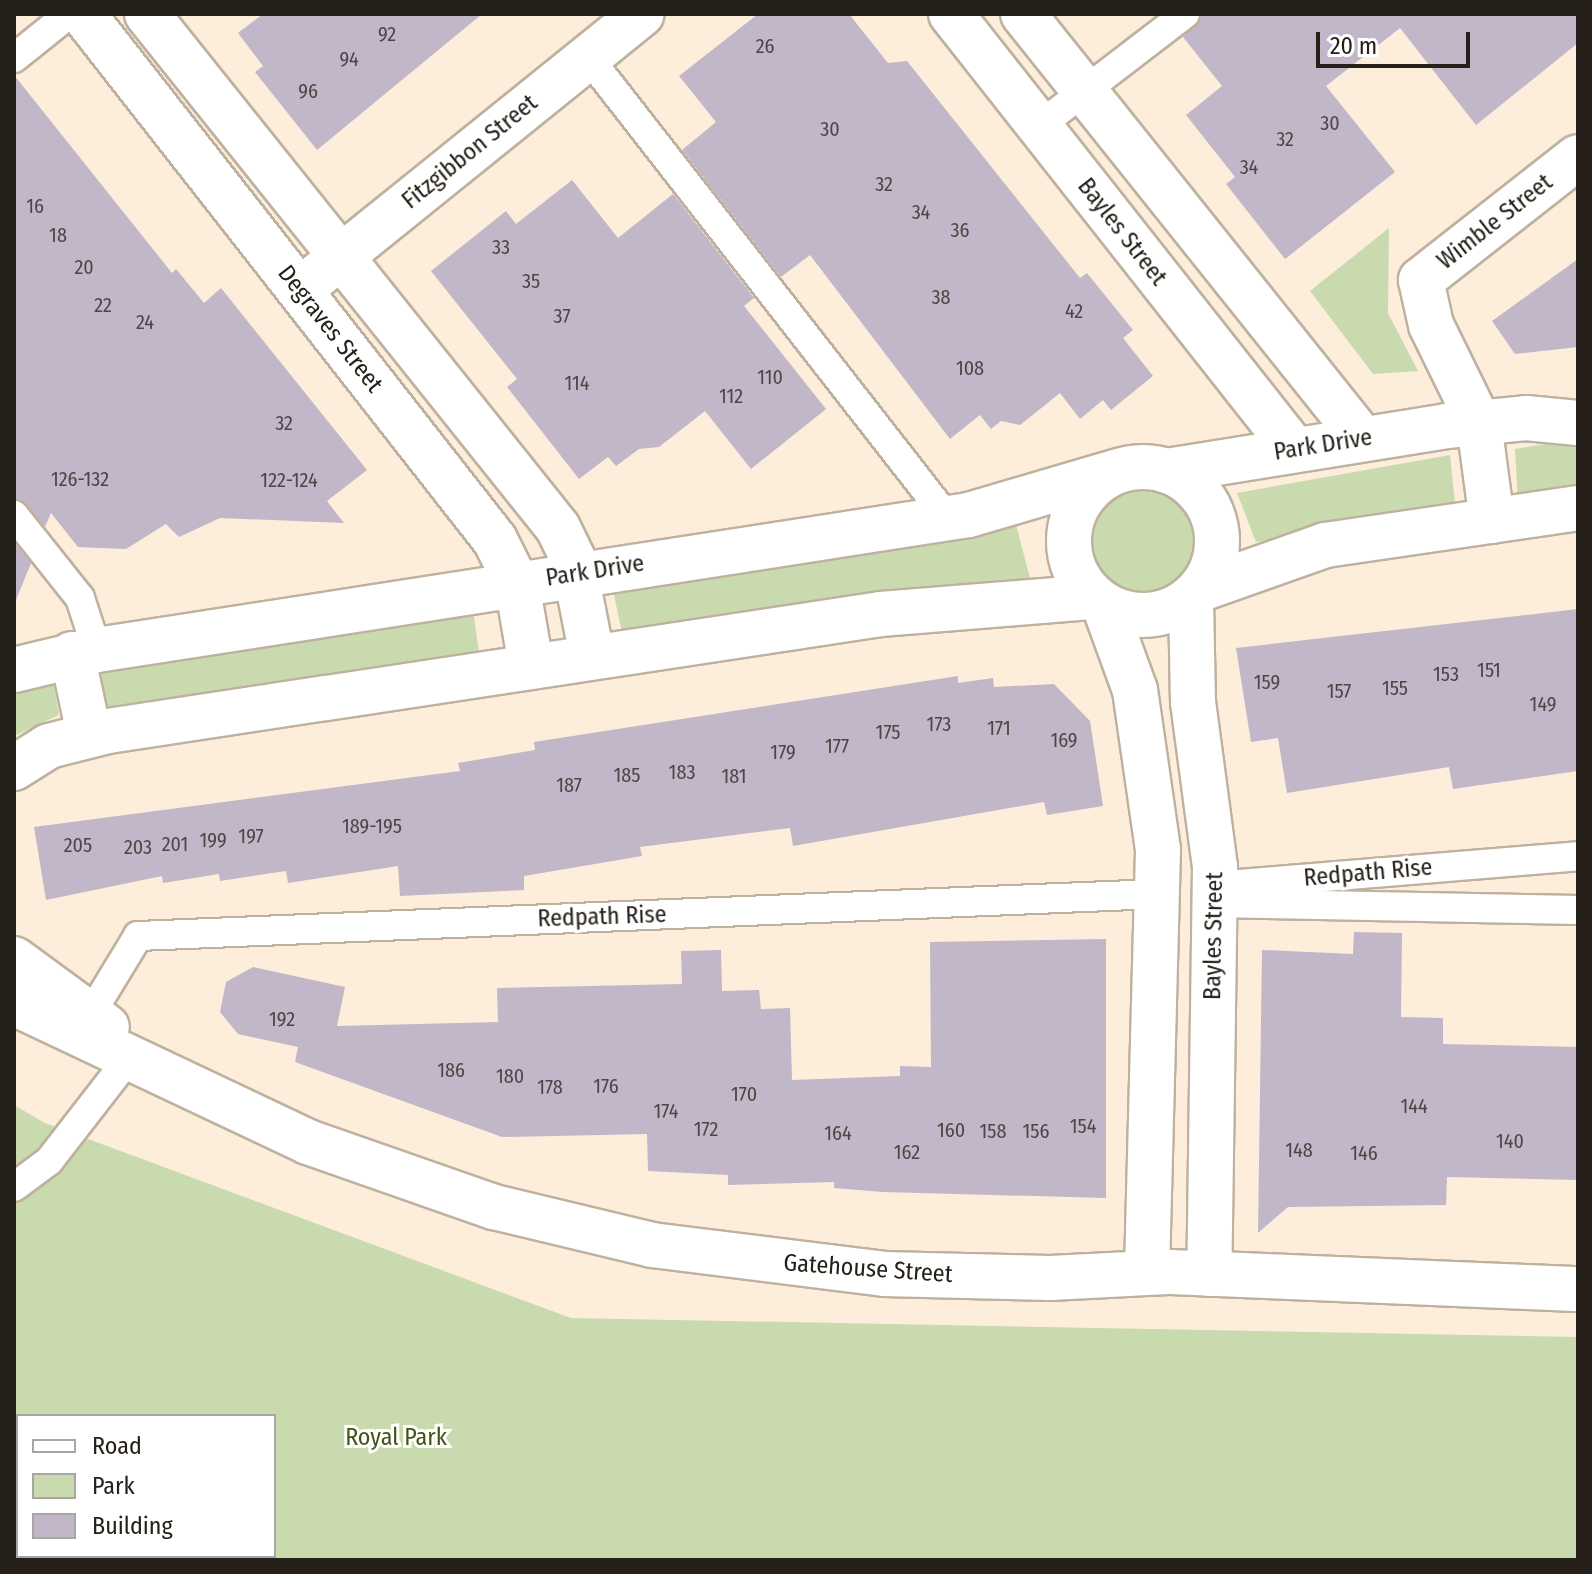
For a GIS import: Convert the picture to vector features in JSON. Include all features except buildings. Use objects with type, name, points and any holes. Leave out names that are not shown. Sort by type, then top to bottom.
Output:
[{"type":"street","name":"Degraves Street","points":[[83,14],[484,525],[517,584],[531,665]]},
{"type":"street","points":[[147,14],[558,528],[577,574],[592,656]]},
{"type":"street","name":"Fitzgibbon Street","points":[[300,292],[340,256],[642,14]]},
{"type":"street","name":"Bayles Street","points":[[951,14],[1294,449]]},
{"type":"street","points":[[1023,14],[1362,438]]},
{"type":"street","name":"Wimble Street","points":[[1479,423],[1431,325],[1421,280],[1578,157]]},
{"type":"street","points":[[1479,423],[1492,521]]},
{"type":"street","name":"Park Drive","points":[[1167,471],[1362,438],[1479,423],[1578,423]]},
{"type":"street","points":[[1147,1272],[1158,894],[1142,725],[1098,601],[1073,565],[1070,528],[1085,495],[1115,472],[1167,471],[1200,494],[1217,531],[1212,572],[1196,594]]},
{"type":"street","name":"Park Drive","points":[[14,670],[84,652],[946,516],[1115,472]]},
{"type":"street","points":[[14,768],[49,746],[89,734],[881,614],[1098,601],[1149,616],[1196,594],[1325,545],[1578,508]]},
{"type":"street","name":"Bayles Street","points":[[1196,594],[1193,702],[1214,895],[1209,1274]]},
{"type":"street","points":[[84,652],[89,734]]},
{"type":"street","name":"Redpath Rise","points":[[1158,894],[1214,895]]},
{"type":"street","name":"Gatehouse Street","points":[[14,959],[186,1084]]},
{"type":"street","name":"Gatehouse Street","points":[[14,1003],[186,1084],[419,1183],[652,1245],[884,1274],[1050,1278],[1147,1272],[1578,1289]]},
{"type":"lane","points":[[14,58],[69,14]]},
{"type":"lane","points":[[1039,126],[1185,14]]},
{"type":"lane","points":[[588,57],[946,516]]},
{"type":"lane","points":[[14,515],[80,598],[84,652]]},
{"type":"lane","name":"Redpath Rise","points":[[1214,895],[1578,856]]},
{"type":"lane","name":"Redpath Rise","points":[[90,1015],[138,936],[1158,894]]},
{"type":"lane","name":"Redpath Rise","points":[[1214,895],[1578,910]]},
{"type":"lane","points":[[14,1187],[49,1161],[129,1058]]},
{"type":"green space","points":[[1389,228],[1388,313],[1418,371],[1373,374],[1310,291]]},
{"type":"green space","points":[[1578,439],[1578,494],[1518,500],[1515,449]]},
{"type":"green space","points":[[1450,455],[1456,513],[1256,542],[1237,493]]},
{"type":"green space","points":[[1139,485],[1161,489],[1180,501],[1192,520],[1196,542],[1192,564],[1180,583],[1161,595],[1139,599],[1117,595],[1098,583],[1086,564],[1082,542],[1086,520],[1098,501],[1117,489]]},
{"type":"green space","points":[[1015,521],[1030,578],[623,638],[612,585]]},
{"type":"green space","points":[[472,603],[480,660],[108,718],[99,664]]},
{"type":"green space","points":[[44,678],[53,680],[59,715],[14,736],[14,692]]},
{"type":"green space","name":"Royal Park","points":[[14,1105],[45,1123],[571,1318],[1578,1337],[1578,1560],[14,1560]]}]
